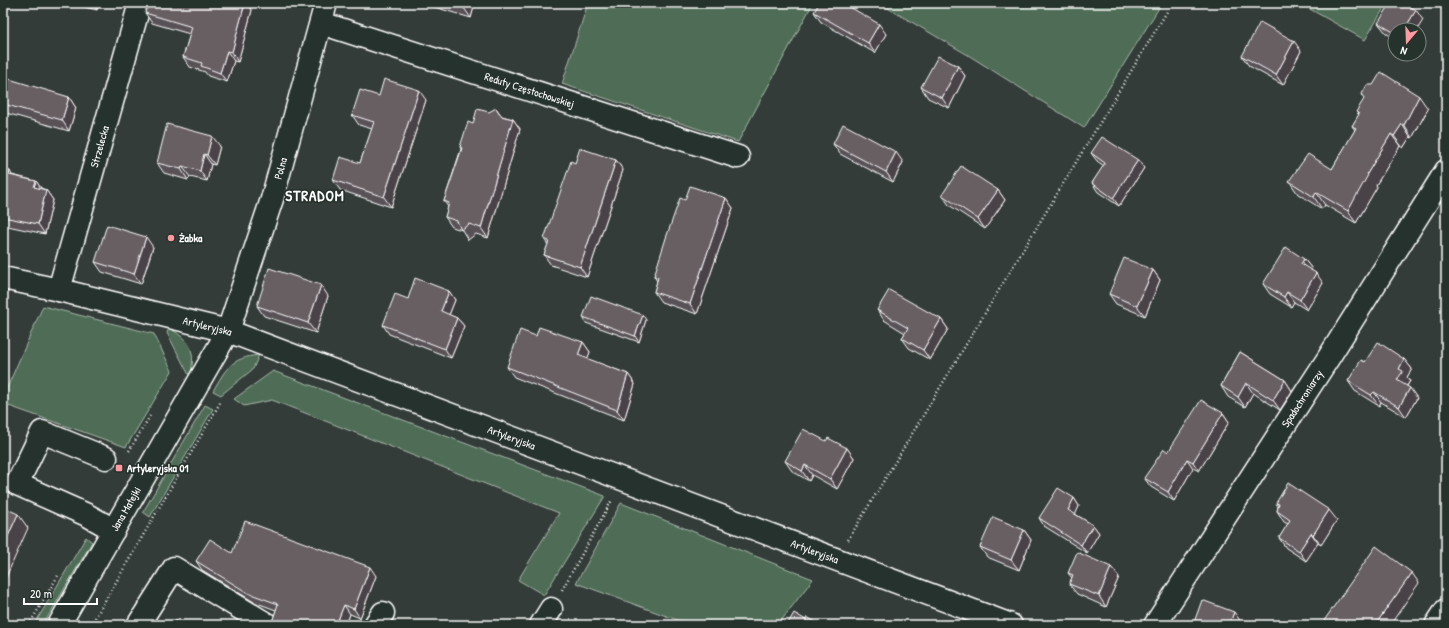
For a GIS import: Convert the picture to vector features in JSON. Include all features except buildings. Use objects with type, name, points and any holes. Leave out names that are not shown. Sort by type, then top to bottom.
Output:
[{"type":"street","name":"Strzelecka","points":[[59,290],[140,3]]},
{"type":"street","name":"Reduty Częstochowskiej","points":[[323,13],[738,158]]},
{"type":"street","name":"Polna","points":[[228,331],[272,199],[323,13]]},
{"type":"street","name":"Spadochroniarzy","points":[[1155,625],[1329,357],[1446,171]]},
{"type":"street","name":"Artyleryjska","points":[[3,278],[228,331],[1011,625]]},
{"type":"street","name":"Jana Matejki","points":[[59,625],[228,331]]},
{"type":"street","points":[[106,458],[42,432],[18,484],[87,515],[114,530]]},
{"type":"street","points":[[138,625],[174,568],[268,625]]},
{"type":"street","points":[[1436,625],[1446,610]]},
{"type":"path","points":[[837,560],[853,530],[1168,10]]},
{"type":"path","points":[[91,625],[220,403]]},
{"type":"path","points":[[546,617],[623,480]]},
{"type":"green space","points":[[588,3],[813,3],[738,142],[562,84]]},
{"type":"green space","points":[[879,3],[1162,3],[1084,128],[968,55]]},
{"type":"green space","points":[[1299,3],[1387,3],[1365,40]]},
{"type":"green space","points":[[43,306],[154,334],[172,371],[126,447],[3,404],[3,397]]},
{"type":"green space","points":[[169,328],[183,338],[190,348],[192,354],[192,368],[190,377],[167,333]]},
{"type":"green space","points":[[259,355],[253,369],[221,395],[213,391],[230,366],[242,359]]},
{"type":"green space","points":[[273,371],[605,496],[544,595],[518,580],[559,513],[272,400],[244,406],[234,399]]},
{"type":"green space","points":[[205,405],[213,409],[150,517],[143,512]]},
{"type":"green space","points":[[621,503],[813,579],[778,625],[691,625],[576,583]]},
{"type":"green space","points":[[86,537],[92,542],[43,625],[34,625]]},
{"type":"place","name":"Żabka","points":[[171,238]]},
{"type":"place","name":"Artyleryjska 01","points":[[119,468]]},
{"type":"district","name":"STRADOM","points":[[315,195]]}]
